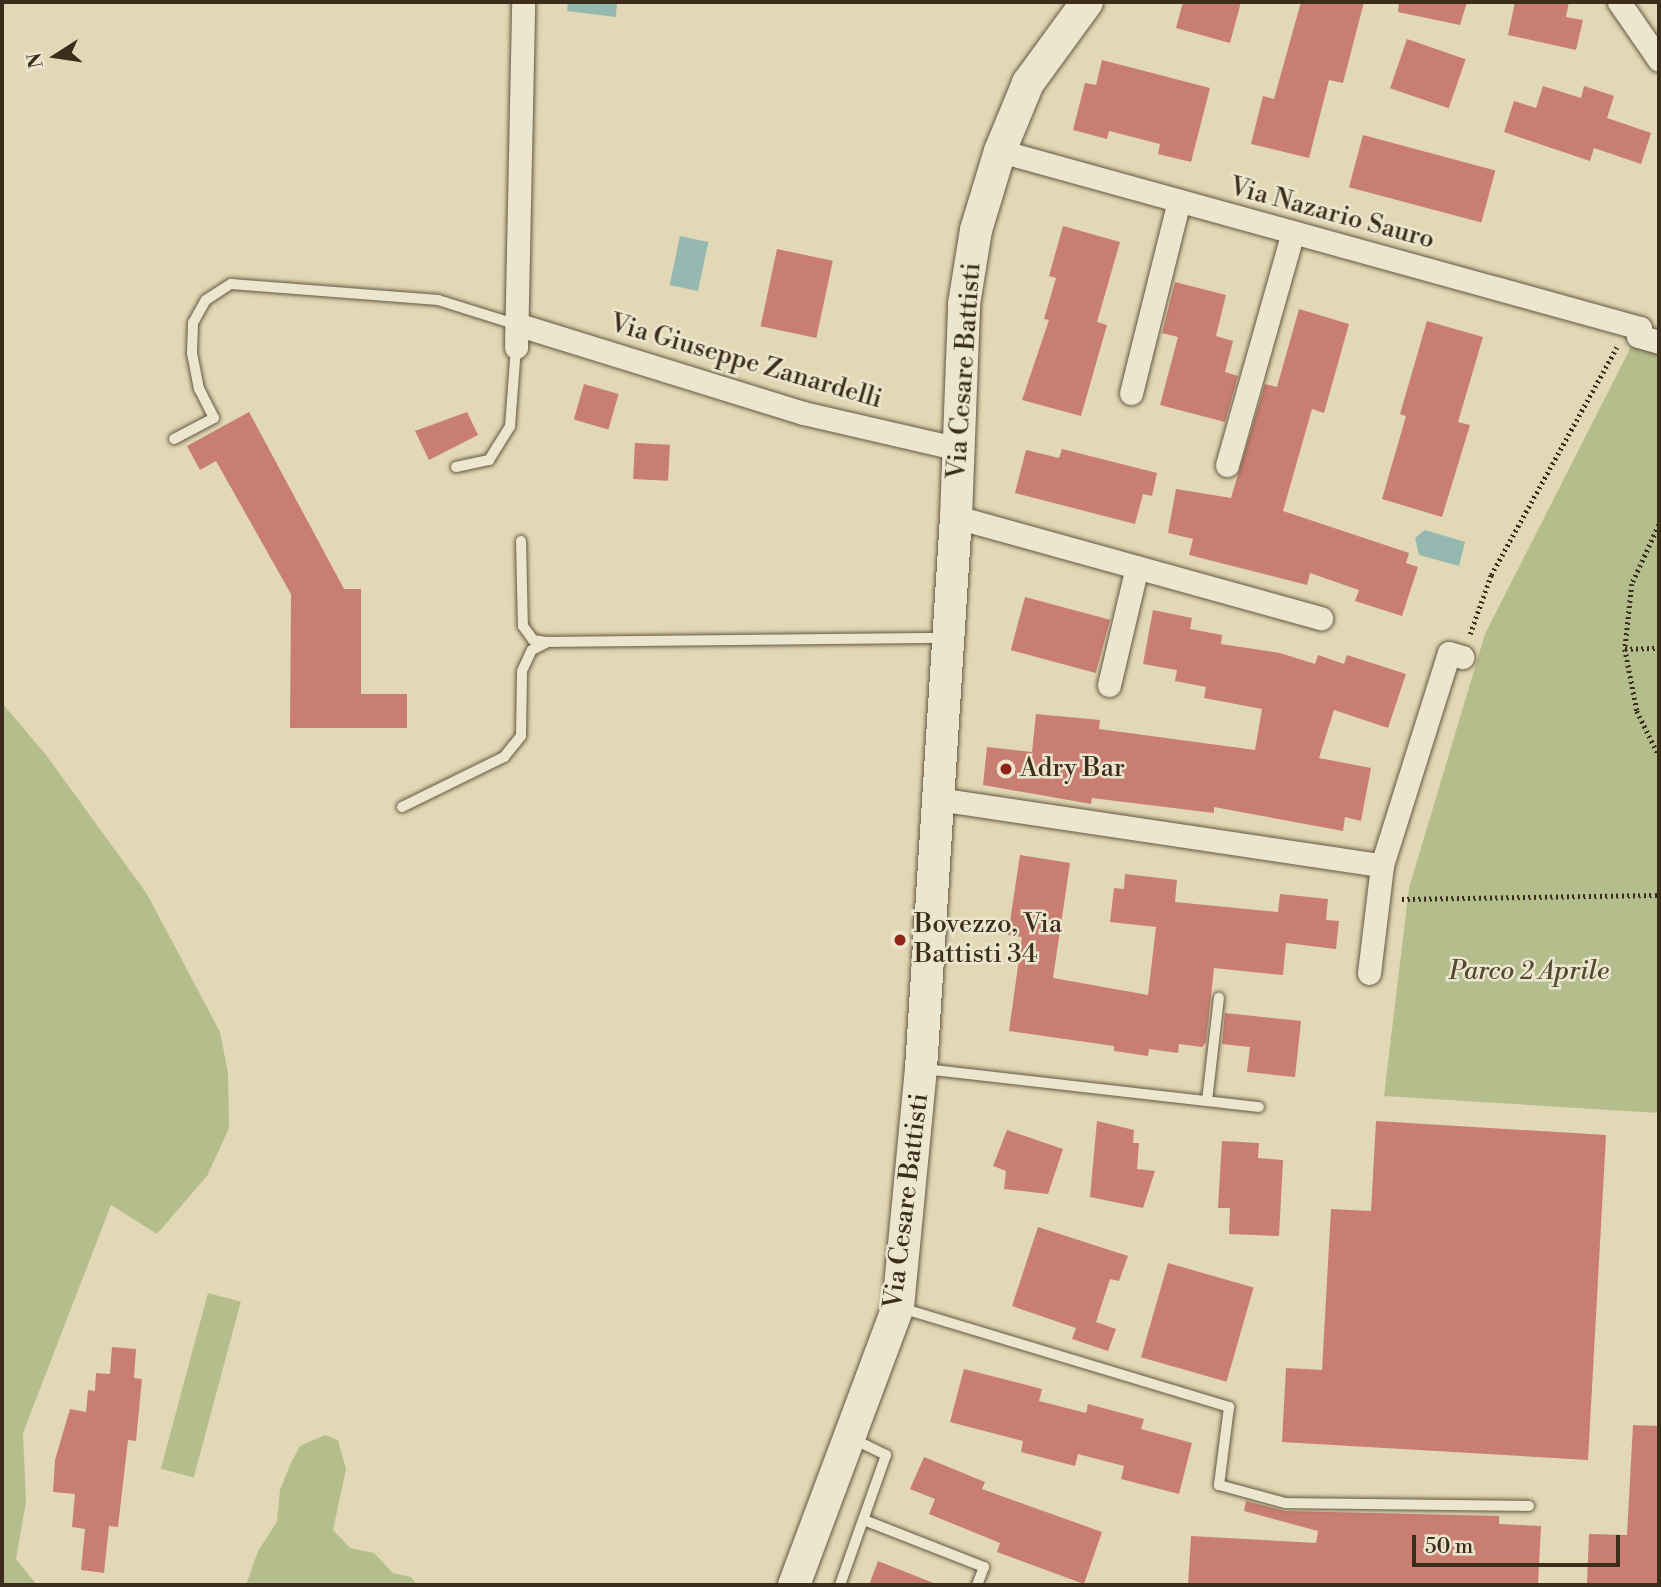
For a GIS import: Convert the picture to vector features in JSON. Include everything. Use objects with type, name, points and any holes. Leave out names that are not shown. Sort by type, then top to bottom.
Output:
[{"type":"street","points":[[517,336],[523,2]]},
{"type":"street","name":"Via Cesare Battisti","points":[[794,1585],[898,1307],[921,1069],[956,517],[964,304],[976,230],[1000,151],[1028,83],[1087,2]]},
{"type":"street","points":[[1619,2],[1659,60]]},
{"type":"street","name":"Via Nazario Sauro","points":[[1000,151],[1293,232],[1642,334]]},
{"type":"street","points":[[1131,393],[1179,201]]},
{"type":"street","points":[[1227,465],[1293,232]]},
{"type":"street","name":"Via Giuseppe Zanardelli","points":[[517,336],[803,413],[959,449]]},
{"type":"street","name":"Via Cesare Battisti","points":[[956,517],[1321,618]]},
{"type":"street","points":[[1109,685],[1137,567]]},
{"type":"street","points":[[1369,973],[1380,900],[1382,865],[1449,653],[1462,657]]},
{"type":"street","points":[[938,799],[1382,865]]},
{"type":"lane","points":[[174,439],[214,418],[199,389],[191,353],[193,323],[206,300],[231,284],[438,300],[517,336],[510,427],[489,460],[456,467]]},
{"type":"lane","points":[[521,541],[523,626],[533,640],[948,638]]},
{"type":"lane","points":[[402,807],[504,757],[521,736],[523,671],[532,650],[548,642]]},
{"type":"lane","points":[[1207,1101],[1219,998]]},
{"type":"lane","points":[[921,1069],[1259,1107]]},
{"type":"lane","points":[[898,1307],[1229,1407],[1219,1485],[1284,1503],[1529,1506]]},
{"type":"lane","points":[[840,1585],[886,1455],[849,1438]]},
{"type":"lane","points":[[864,1520],[984,1567],[976,1585]]},
{"type":"path","points":[[1462,657],[1491,575],[1642,334]]},
{"type":"path","points":[[1659,525],[1632,584],[1625,649],[1637,712],[1659,756]]},
{"type":"path","points":[[1625,649],[1659,648]]},
{"type":"path","points":[[1380,900],[1659,895]]},
{"type":"green space","name":"Parco 2 Aprile","points":[[1635,339],[1659,346],[1659,1113],[1384,1096],[1409,888],[1485,634]]},
{"type":"green space","points":[[2,703],[46,755],[147,894],[220,1032],[228,1073],[229,1128],[207,1176],[157,1234],[111,1205],[23,1433],[26,1502],[16,1559],[37,1585],[2,1585]]},
{"type":"green space","points":[[208,1293],[241,1302],[194,1478],[161,1469]]},
{"type":"green space","points":[[325,1435],[338,1440],[346,1469],[333,1530],[350,1548],[374,1553],[393,1573],[411,1577],[417,1585],[246,1585],[258,1551],[277,1522],[280,1490],[300,1446]]},
{"type":"water","points":[[568,2],[617,2],[616,17],[567,11]]},
{"type":"water","points":[[680,236],[708,242],[698,291],[670,285]]},
{"type":"water","points":[[1425,530],[1465,542],[1459,566],[1419,555],[1415,538]]},
{"type":"building","points":[[1183,2],[1241,2],[1230,43],[1176,28]]},
{"type":"building","points":[[1301,2],[1364,2],[1343,83],[1329,80],[1309,158],[1251,144],[1263,96],[1274,99]]},
{"type":"building","points":[[1399,2],[1467,2],[1460,25],[1398,12]]},
{"type":"building","points":[[1515,2],[1569,2],[1566,17],[1583,20],[1576,50],[1508,35]]},
{"type":"building","points":[[1407,39],[1466,59],[1449,108],[1390,88]]},
{"type":"building","points":[[1102,60],[1210,88],[1191,162],[1158,154],[1160,144],[1109,131],[1107,139],[1073,130],[1085,83],[1096,85]]},
{"type":"building","points":[[1543,86],[1581,98],[1584,86],[1614,96],[1607,118],[1651,133],[1641,164],[1594,148],[1590,161],[1504,132],[1514,101],[1536,108]]},
{"type":"building","points":[[1363,135],[1495,170],[1481,223],[1349,187]]},
{"type":"building","points":[[1063,226],[1120,242],[1097,322],[1107,325],[1081,416],[1022,400],[1049,320],[1044,319],[1056,278],[1049,276]]},
{"type":"building","points":[[777,249],[833,261],[816,338],[761,326]]},
{"type":"building","points":[[1175,282],[1226,295],[1216,336],[1233,341],[1225,372],[1238,376],[1225,422],[1160,405],[1178,337],[1162,333]]},
{"type":"building","points":[[1299,309],[1349,324],[1324,413],[1312,409],[1283,511],[1409,553],[1406,563],[1418,567],[1402,616],[1355,601],[1359,590],[1310,573],[1307,585],[1189,555],[1193,539],[1168,533],[1176,489],[1231,498],[1265,384],[1277,387]]},
{"type":"building","points":[[1427,321],[1483,337],[1458,422],[1470,425],[1442,517],[1382,499],[1406,416],[1400,414]]},
{"type":"building","points":[[584,384],[619,394],[608,429],[574,420]]},
{"type":"building","points":[[249,412],[344,589],[361,589],[361,694],[407,694],[407,728],[290,728],[291,594],[216,461],[200,470],[187,446]]},
{"type":"building","points":[[467,412],[478,435],[429,460],[415,431]]},
{"type":"building","points":[[635,443],[670,445],[668,481],[633,479]]},
{"type":"building","points":[[1062,449],[1157,473],[1152,496],[1143,494],[1135,524],[1015,493],[1026,450],[1059,458]]},
{"type":"building","points":[[1025,597],[1110,620],[1096,673],[1011,650]]},
{"type":"building","points":[[1153,610],[1192,618],[1190,629],[1222,635],[1221,644],[1280,653],[1315,664],[1318,655],[1344,664],[1347,655],[1406,674],[1388,728],[1334,710],[1319,758],[1371,768],[1361,821],[1345,817],[1343,831],[1214,807],[1214,813],[1092,798],[1091,804],[983,785],[987,747],[1032,752],[1036,714],[1100,720],[1099,729],[1255,750],[1262,709],[1204,698],[1206,687],[1175,681],[1177,670],[1143,664]]},
{"type":"building","points":[[1020,855],[1070,863],[1053,978],[1148,995],[1156,927],[1110,922],[1114,888],[1124,889],[1125,874],[1177,880],[1175,902],[1278,912],[1280,894],[1328,899],[1326,920],[1339,921],[1336,949],[1286,943],[1283,975],[1214,968],[1206,1042],[1202,1047],[1179,1044],[1178,1053],[1149,1049],[1148,1056],[1114,1051],[1114,1046],[1009,1031],[1022,937],[1008,935]]},
{"type":"building","points":[[1225,1013],[1301,1021],[1295,1077],[1247,1072],[1250,1047],[1222,1044]]},
{"type":"building","points":[[1097,1121],[1134,1130],[1133,1143],[1139,1143],[1137,1169],[1155,1171],[1143,1208],[1090,1197]]},
{"type":"building","points":[[1376,1121],[1606,1135],[1588,1460],[1282,1442],[1286,1368],[1322,1370],[1331,1209],[1371,1211]]},
{"type":"building","points":[[1007,1130],[1063,1149],[1048,1194],[1004,1189],[1006,1171],[993,1166]]},
{"type":"building","points":[[1222,1141],[1259,1143],[1258,1158],[1283,1160],[1279,1236],[1229,1234],[1230,1208],[1218,1208]]},
{"type":"building","points":[[1038,1227],[1128,1256],[1119,1281],[1110,1279],[1096,1322],[1116,1329],[1108,1351],[1072,1339],[1076,1328],[1012,1306]]},
{"type":"building","points":[[1168,1263],[1254,1288],[1227,1382],[1141,1357]]},
{"type":"building","points":[[112,1347],[136,1349],[134,1378],[142,1379],[136,1441],[128,1440],[118,1527],[109,1526],[104,1573],[81,1570],[85,1529],[72,1527],[75,1494],[53,1492],[55,1460],[70,1409],[86,1412],[88,1390],[95,1391],[96,1373],[110,1374]]},
{"type":"building","points":[[964,1369],[1042,1389],[1039,1401],[1086,1413],[1088,1404],[1144,1419],[1141,1429],[1192,1443],[1179,1494],[1121,1479],[1124,1466],[1078,1454],[1075,1466],[1021,1452],[1023,1441],[950,1422]]},
{"type":"building","points":[[1633,1425],[1659,1426],[1658,1585],[1587,1583],[1589,1534],[1627,1535]]},
{"type":"building","points":[[924,1457],[985,1482],[982,1489],[1102,1532],[1084,1584],[997,1552],[1000,1543],[929,1514],[935,1499],[910,1489]]},
{"type":"building","points":[[1246,1501],[1285,1511],[1499,1516],[1499,1524],[1541,1526],[1538,1585],[1188,1585],[1191,1536],[1316,1543],[1318,1531],[1244,1511]]},
{"type":"building","points":[[878,1561],[936,1584],[936,1585],[869,1585]]},
{"type":"place","name":"Adry Bar","points":[[1006,769]]},
{"type":"place","name":"Bovezzo, Via Battisti 34","points":[[900,940]]}]
